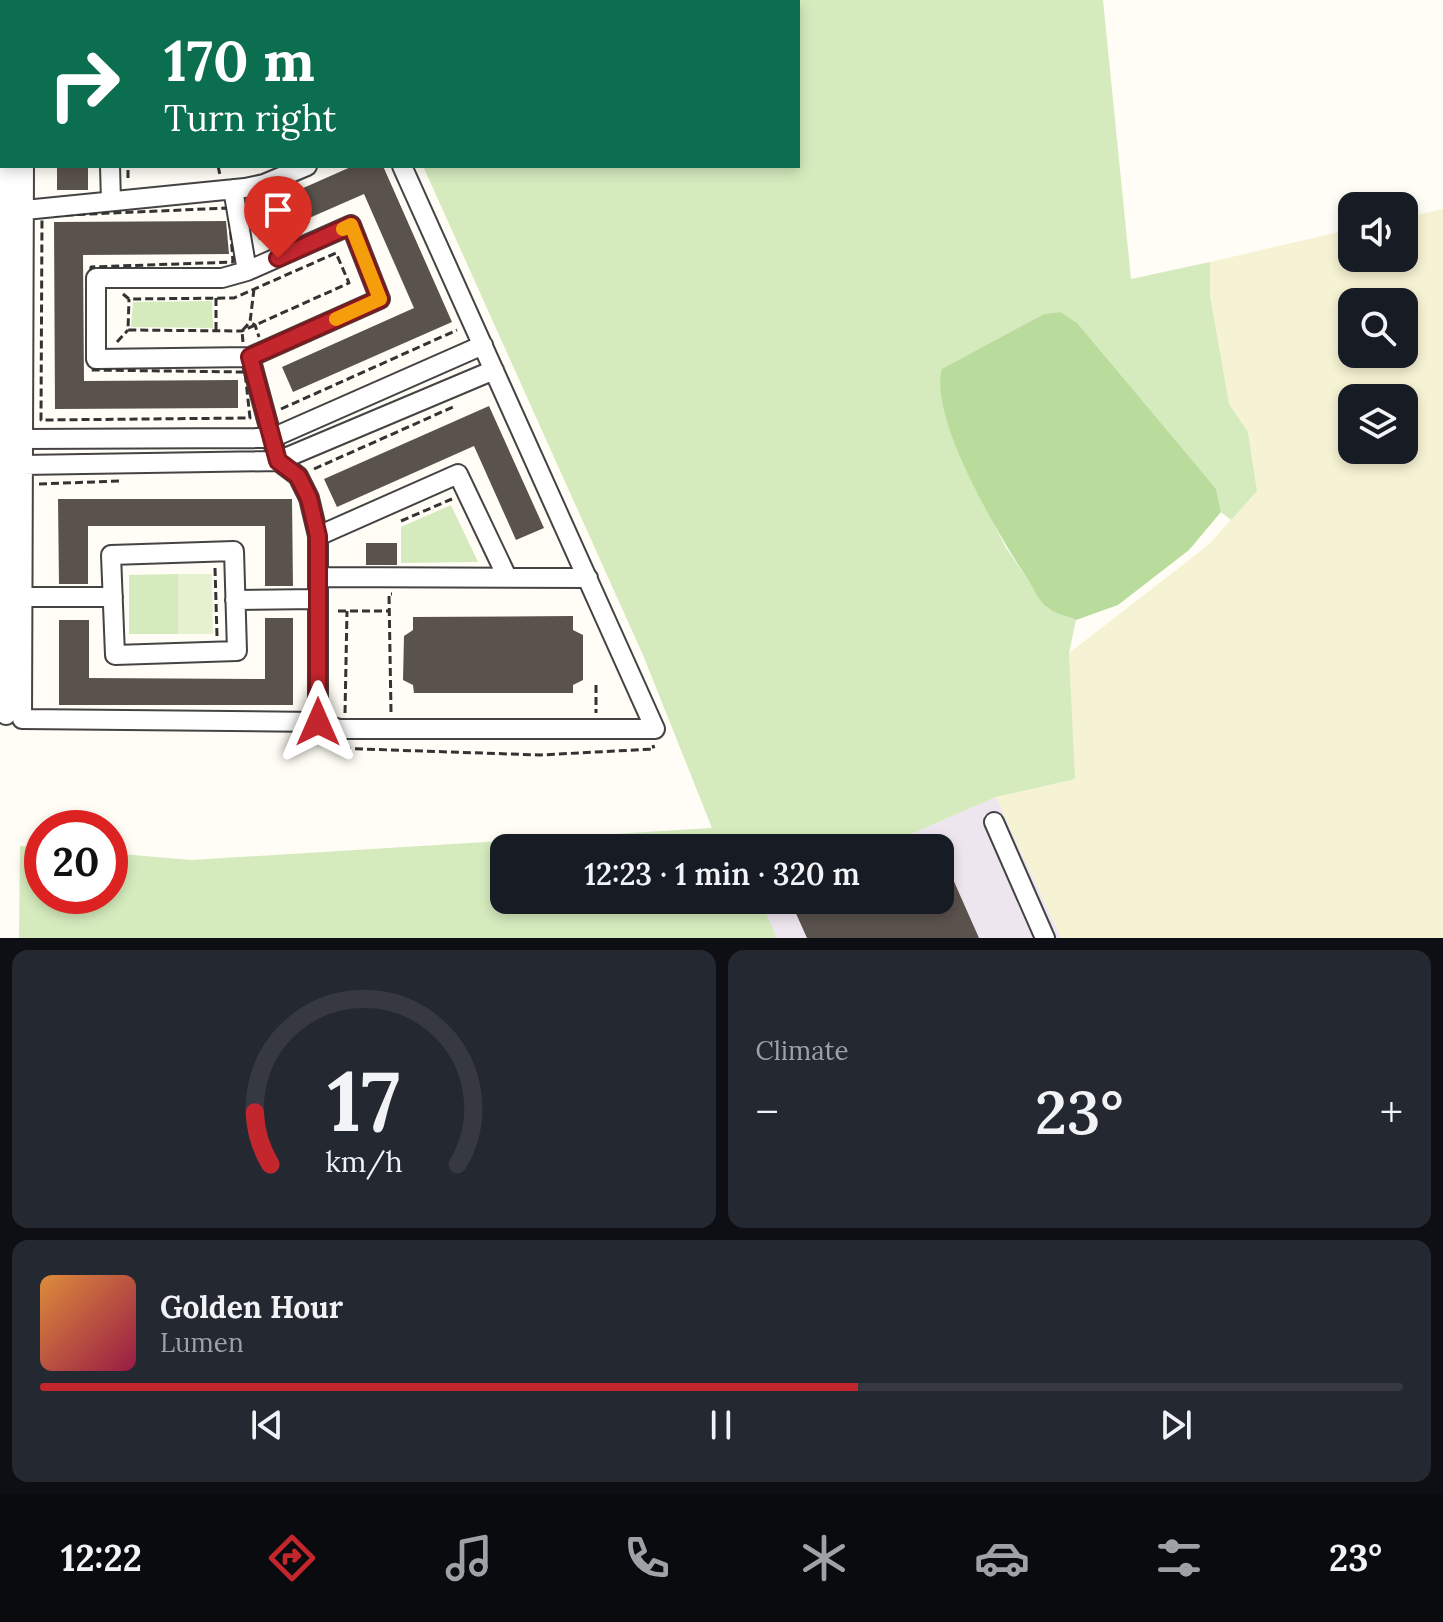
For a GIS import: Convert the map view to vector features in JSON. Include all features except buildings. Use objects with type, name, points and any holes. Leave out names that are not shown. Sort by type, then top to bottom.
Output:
[{"type":"street","points":[[7,168],[4,191],[11,285],[22,597],[14,717]]},
{"type":"street","points":[[11,285],[25,210],[24,168]]},
{"type":"street","points":[[110,168],[111,201]]},
{"type":"street","points":[[25,210],[111,201],[226,182],[264,184],[302,168]]},
{"type":"street","points":[[14,717],[318,722],[339,729],[655,729],[494,370],[478,347],[403,168]]},
{"type":"street","points":[[226,182],[245,274]]},
{"type":"street","points":[[351,225],[380,299],[253,355],[96,359],[96,278],[222,278],[245,274],[351,225]]},
{"type":"street","points":[[15,451],[272,438],[478,347]]},
{"type":"street","points":[[253,355],[278,461],[298,476],[309,498],[318,536],[318,722]]},
{"type":"street","points":[[15,451],[278,461],[494,370]]},
{"type":"street","points":[[14,717],[3,695],[15,451]]},
{"type":"street","points":[[318,536],[458,474],[507,577]]},
{"type":"street","points":[[234,551],[235,600],[237,651],[115,655],[111,555],[234,551]]},
{"type":"street","points":[[318,577],[588,578]]},
{"type":"street","points":[[22,597],[113,597]]},
{"type":"street","points":[[235,600],[318,599]]},
{"type":"street","points":[[994,822],[1045,938]]},
{"type":"path","points":[[219,168],[226,182]]},
{"type":"path","points":[[245,274],[234,298],[129,299],[128,330],[242,331],[252,324],[349,283],[336,253],[245,274],[91,267],[91,370],[245,372],[250,418],[41,420],[42,216],[229,208],[245,274],[252,324],[253,355]]},
{"type":"path","points":[[216,298],[216,331]]},
{"type":"path","points":[[290,430],[281,409],[463,328],[478,347]]},
{"type":"path","points":[[242,331],[253,355]]},
{"type":"path","points":[[401,521],[453,499]]},
{"type":"path","points":[[215,568],[217,637]]},
{"type":"path","points":[[391,717],[389,594],[404,594]]},
{"type":"path","points":[[338,611],[389,611]]},
{"type":"path","points":[[345,713],[347,611]]},
{"type":"path","points":[[331,748],[540,755],[654,749],[645,729]]},
{"type":"shaded area","points":[[1443,209],[1443,938],[1061,938],[996,797],[1074,779],[1069,653],[1207,546],[1257,491],[1248,432],[1229,404],[1218,358],[1210,296],[1210,262],[1338,232],[1338,272],[1418,272],[1418,215]]},
{"type":"shaded area","points":[[996,797],[1061,938],[762,938],[761,914],[954,914],[954,834],[911,834]]},
{"type":"green space","points":[[800,0],[1103,0],[1131,279],[1210,262],[1210,296],[1229,404],[1248,432],[1257,491],[1231,520],[1221,512],[1216,489],[1060,312],[1044,314],[942,370],[966,469],[1005,546],[1047,608],[1076,620],[1069,653],[1075,779],[996,797],[911,834],[614,834],[712,828],[643,655],[424,168],[800,168]]},
{"type":"green space","points":[[212,301],[213,328],[131,327],[133,302]]},
{"type":"green space","points":[[1060,312],[1077,323],[1216,489],[1221,512],[1189,550],[1118,605],[1076,620],[1054,612],[1042,602],[1000,534],[955,445],[940,390],[942,369],[1044,314]]},
{"type":"green space","points":[[451,505],[478,562],[401,563],[401,527]]},
{"type":"green space","points":[[178,574],[178,634],[129,634],[129,575]]},
{"type":"green space","points":[[178,574],[212,574],[213,634],[178,634]]},
{"type":"green space","points":[[490,842],[490,914],[766,914],[777,938],[19,938],[20,846],[24,846],[24,914],[128,914],[128,855],[191,860]]},
{"type":"slow traffic","points":[[336,319],[380,299],[351,225],[343,229]]},
{"type":"route","points":[[278,258],[351,225],[380,299],[250,357],[278,461],[298,476],[309,498],[318,536],[318,722]]}]
